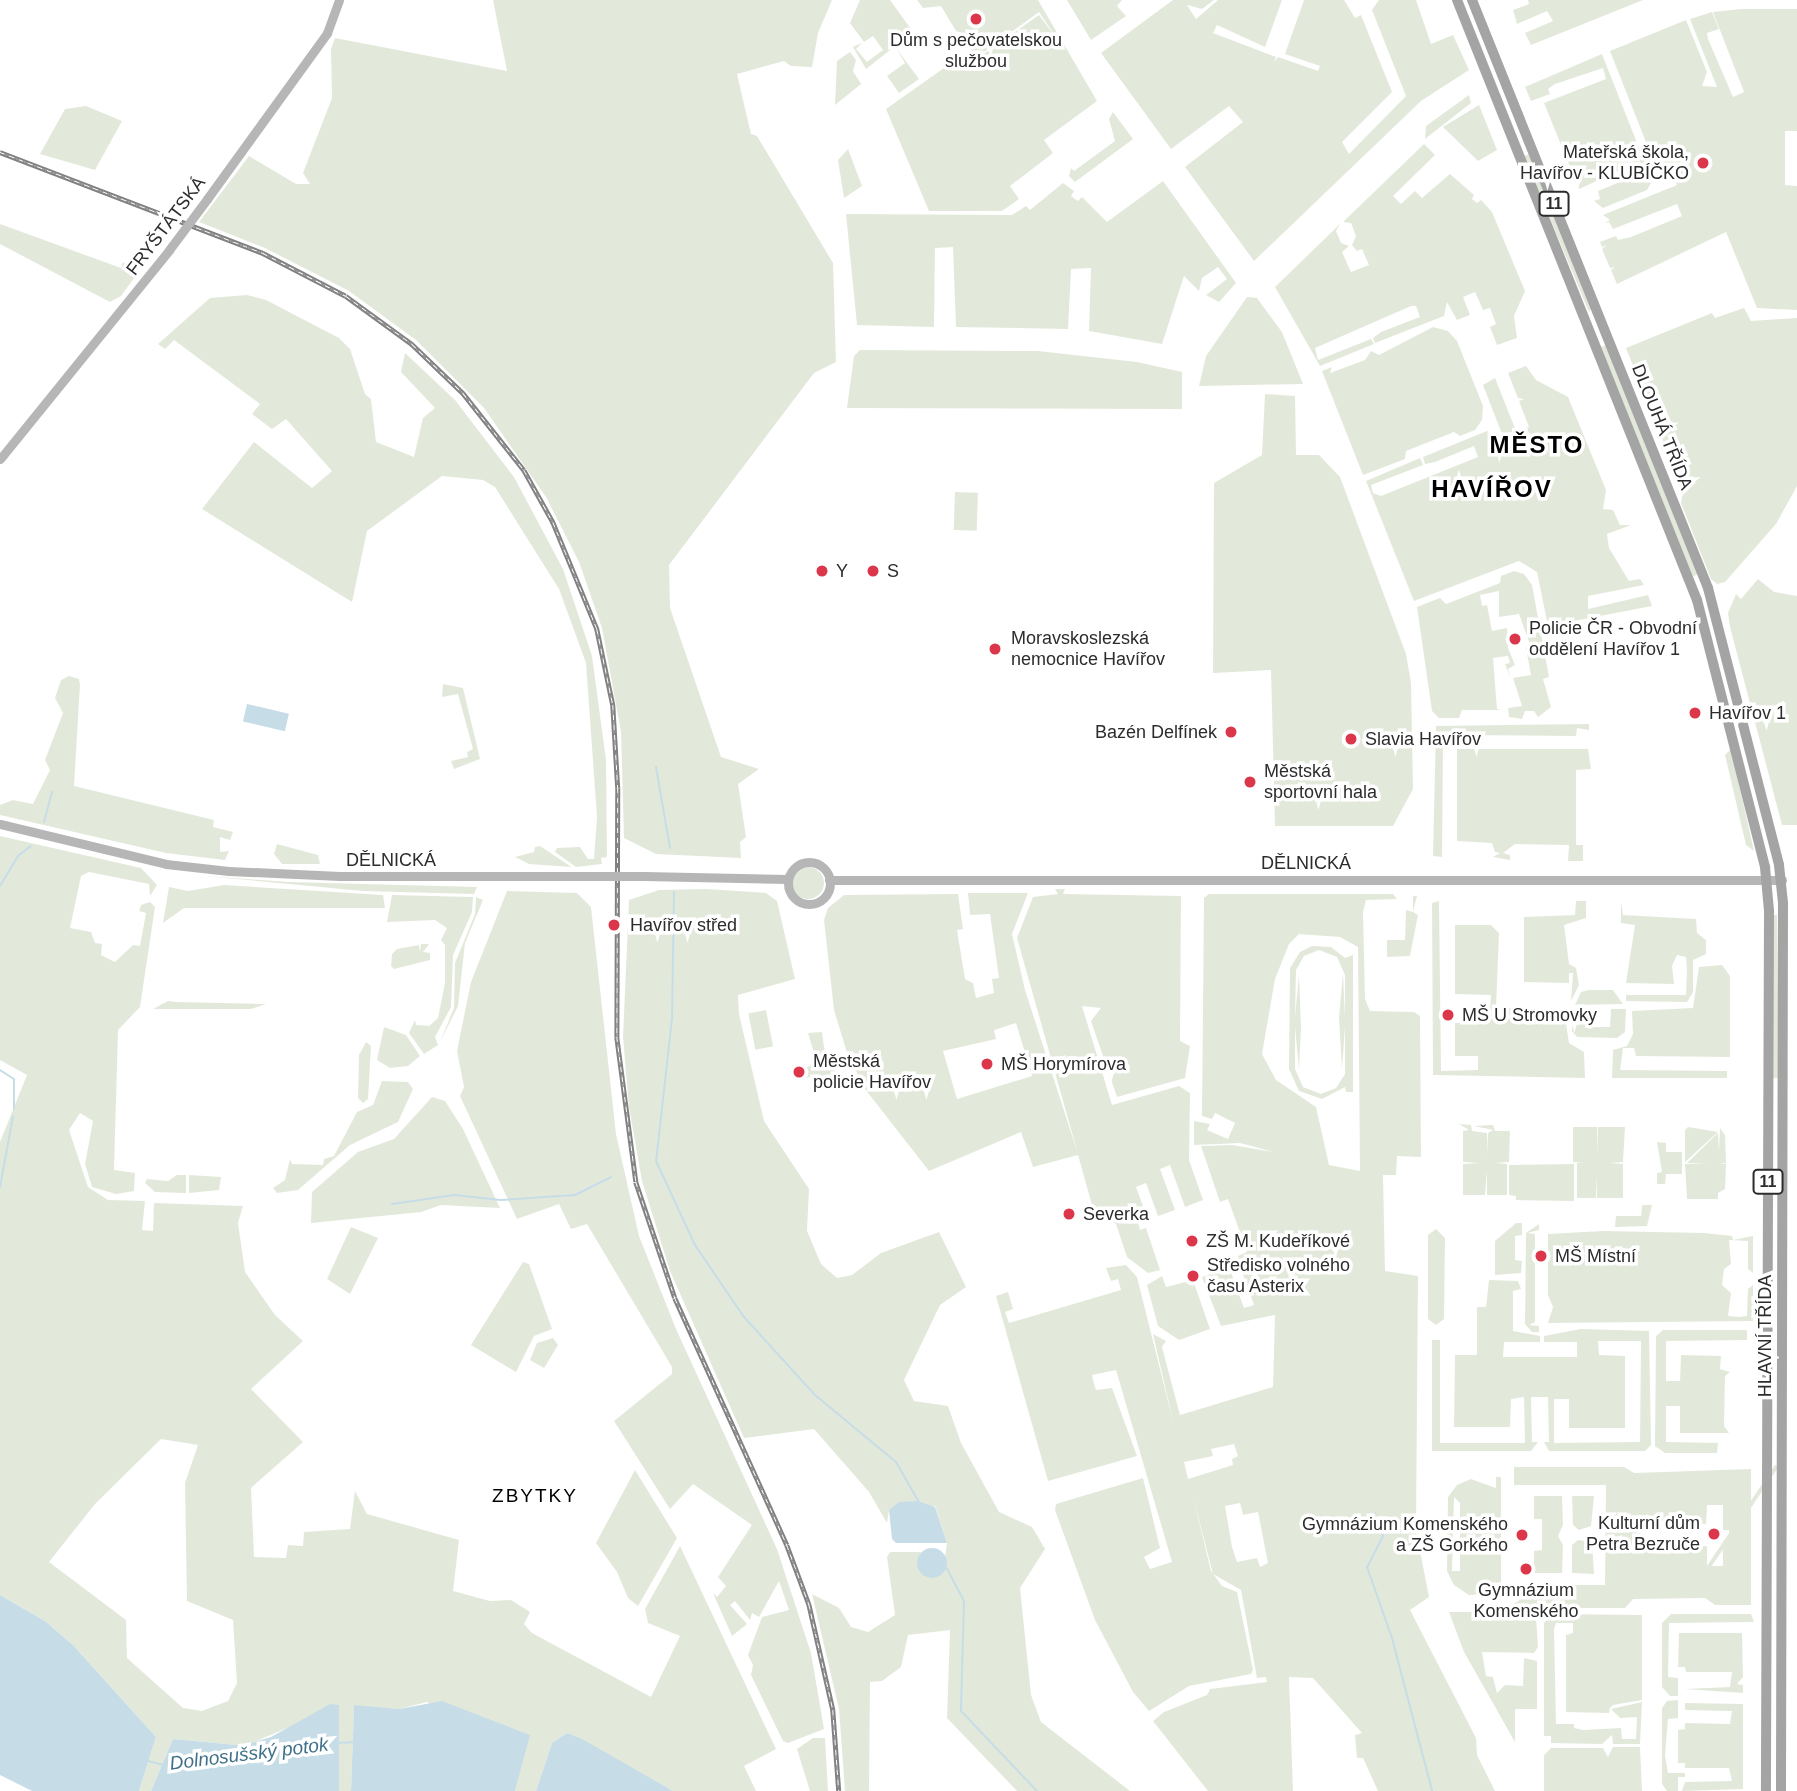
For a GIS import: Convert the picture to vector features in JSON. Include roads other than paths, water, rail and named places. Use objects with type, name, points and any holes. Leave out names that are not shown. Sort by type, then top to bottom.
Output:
[{"type":"main road","name":"DLOUHÁ TŘÍDA","points":[[1457,0],[1704,619]]},
{"type":"main road","name":"DLOUHÁ TŘÍDA","points":[[1472,0],[1713,602],[1782,880]]},
{"type":"main road","points":[[1704,619],[1713,602]]},
{"type":"main road","name":"11","points":[[1704,619],[1767,882],[1766,1791]]},
{"type":"main road","name":"HLAVNÍ TŘÍDA","points":[[1781,1791],[1782,880]]},
{"type":"street","name":"FRYŠTÁTSKÁ","points":[[0,458],[169,250],[207,199],[327,33],[340,0]]},
{"type":"street","name":"DĚLNICKÁ","points":[[0,824],[166,864],[229,871],[340,876],[788,879]]},
{"type":"street","points":[[808,861],[823,868],[830,880],[825,896],[810,904],[793,897],[788,879],[796,866],[808,861]]},
{"type":"street","name":"DĚLNICKÁ","points":[[830,880],[1782,880]]},
{"type":"water","points":[[247,704],[289,714],[285,731],[243,722]]},
{"type":"water","points":[[918,1501],[935,1507],[947,1543],[896,1543],[892,1539],[889,1510],[899,1502]]},
{"type":"water","points":[[932,1548],[943,1552],[947,1563],[943,1574],[932,1578],[921,1574],[917,1563],[921,1552]]},
{"type":"water","points":[[0,1595],[45,1621],[73,1645],[156,1737],[139,1791],[32,1791],[0,1775]]},
{"type":"water","points":[[442,1701],[530,1735],[515,1791],[351,1791],[354,1705],[399,1709]]},
{"type":"water","points":[[330,1704],[339,1705],[339,1791],[151,1791],[173,1739],[237,1745],[254,1742],[271,1737]]},
{"type":"water","points":[[567,1733],[673,1791],[536,1791],[552,1743]]},
{"type":"waterway","points":[[656,767],[670,848]]},
{"type":"waterway","points":[[44,822],[52,792]]},
{"type":"waterway","points":[[0,886],[18,856],[31,846]]},
{"type":"waterway","points":[[674,892],[672,1019],[656,1161],[695,1245],[744,1317],[815,1395],[896,1462],[919,1502]]},
{"type":"waterway","points":[[0,1070],[14,1079],[14,1109]]},
{"type":"waterway","points":[[0,1187],[13,1116]]},
{"type":"waterway","points":[[392,1204],[454,1195],[501,1200],[575,1195],[611,1177]]},
{"type":"waterway","points":[[1375,1513],[1383,1536],[1367,1567],[1392,1638],[1432,1791]]},
{"type":"waterway","points":[[945,1565],[964,1601],[961,1711],[1037,1791]]},
{"type":"waterway","name":"Dolnosušský potok","points":[[339,1743],[354,1742]]},
{"type":"waterway","name":"Dolnosušský potok","points":[[148,1761],[163,1765]]},
{"type":"railway","points":[[0,152],[263,253],[346,296],[412,344],[463,393],[524,470],[553,522],[597,629],[613,705],[618,788],[617,1037],[636,1182],[675,1298],[787,1545],[809,1604],[833,1710],[839,1791]]},
{"type":"place","name":"Dům s pečovatelskou službou","points":[[976,19]]},
{"type":"place","name":"Mateřská škola, Havířov - KLUBÍČKO","points":[[1703,163]]},
{"type":"place","name":"Y","points":[[822,571]]},
{"type":"place","name":"S","points":[[873,571]]},
{"type":"place","name":"Policie ČR - Obvodní oddělení Havířov 1","points":[[1515,639]]},
{"type":"place","name":"Moravskoslezská nemocnice Havířov","points":[[995,649]]},
{"type":"place","name":"Havířov 1","points":[[1695,713]]},
{"type":"place","name":"Bazén Delfínek","points":[[1231,732]]},
{"type":"place","name":"Slavia Havířov","points":[[1351,739]]},
{"type":"place","name":"Městská sportovní hala","points":[[1250,782]]},
{"type":"place","name":"Havířov střed","points":[[614,925]]},
{"type":"place","name":"MŠ U Stromovky","points":[[1448,1015]]},
{"type":"place","name":"MŠ Horymírova","points":[[987,1064]]},
{"type":"place","name":"Městská policie Havířov","points":[[799,1072]]},
{"type":"place","name":"Severka","points":[[1069,1214]]},
{"type":"place","name":"ZŠ M. Kudeříkové","points":[[1192,1241]]},
{"type":"place","name":"MŠ Místní","points":[[1541,1256]]},
{"type":"place","name":"Středisko volného času Asterix","points":[[1193,1276]]},
{"type":"place","name":"Kulturní dům Petra Bezruče","points":[[1714,1534]]},
{"type":"place","name":"Gymnázium Komenského a ZŠ Gorkého","points":[[1522,1535]]},
{"type":"place","name":"Gymnázium Komenského","points":[[1526,1569]]},
{"type":"district","name":"MĚSTO","points":[[1537,445]]},
{"type":"district","name":"HAVÍŘOV","points":[[1492,489]]},
{"type":"district","name":"ZBYTKY","points":[[535,1496]]}]
